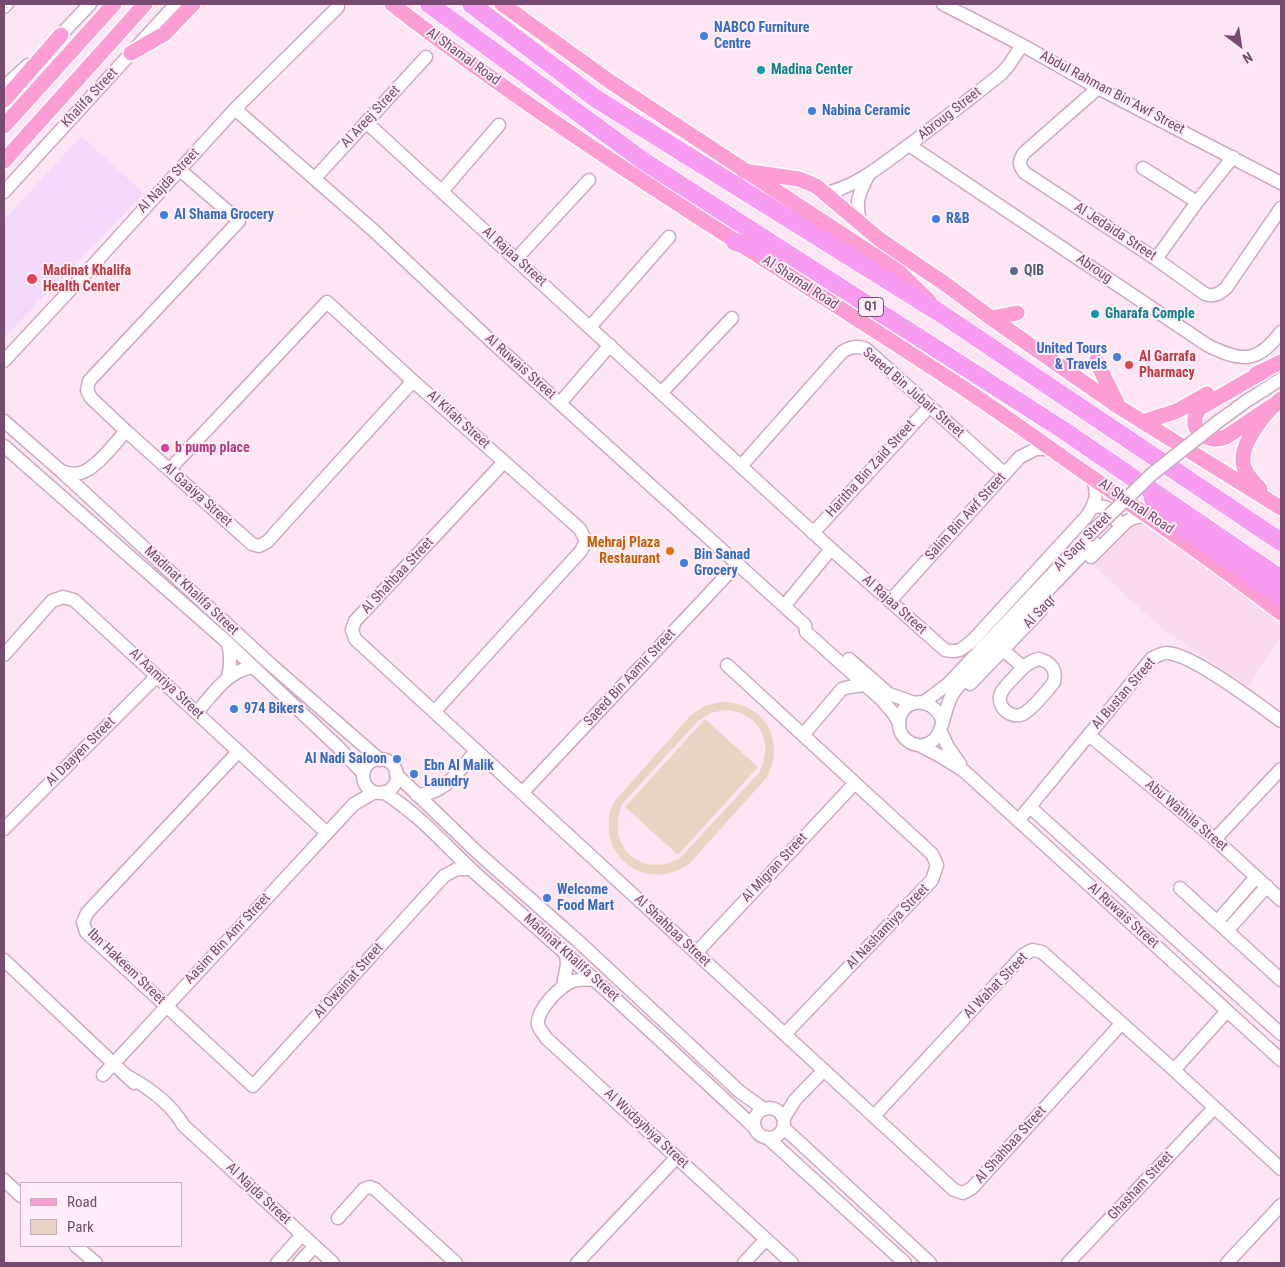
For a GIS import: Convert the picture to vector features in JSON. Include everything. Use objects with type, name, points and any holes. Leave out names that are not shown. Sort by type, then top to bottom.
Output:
[{"type":"highway","name":"Al Shamal Road","points":[[429,4],[645,162],[1063,430],[1281,579]]},
{"type":"highway","name":"Q1","points":[[475,7],[595,98],[940,314],[1281,542]]},
{"type":"highway","points":[[735,242],[759,248],[886,323],[912,333]]},
{"type":"highway","points":[[1152,490],[1153,499],[1161,511],[1281,597]]},
{"type":"main road","points":[[4,126],[114,4]]},
{"type":"main road","name":"Khalifa Street","points":[[4,161],[145,4]]},
{"type":"main road","points":[[131,53],[164,34],[193,4]]},
{"type":"main road","name":"Al Shamal Road","points":[[392,4],[470,62],[548,116],[735,242],[946,377],[1094,478],[1225,569],[1281,612]]},
{"type":"main road","points":[[502,4],[612,83],[898,271],[940,314]]},
{"type":"main road","points":[[4,100],[61,35]]},
{"type":"main road","points":[[744,171],[799,179],[816,186],[879,239],[1119,407],[1277,505]]},
{"type":"main road","points":[[879,239],[904,266],[915,287]]},
{"type":"main road","points":[[991,318],[1017,313]]},
{"type":"main road","points":[[1096,361],[1119,407]]},
{"type":"main road","points":[[1277,403],[1226,437],[1218,440],[1210,440],[1197,430],[1195,422],[1196,413],[1200,408],[1281,362]]},
{"type":"main road","points":[[1143,422],[1177,411],[1213,391],[1266,370]]},
{"type":"main road","points":[[1277,403],[1248,440],[1242,456],[1244,467],[1250,478],[1277,505]]},
{"type":"street","points":[[4,7],[7,4]]},
{"type":"street","points":[[4,87],[61,35],[90,4]]},
{"type":"street","name":"Khalifa Street","points":[[4,192],[176,4]]},
{"type":"street","name":"Abdul Rahman Bin Awf Street","points":[[943,4],[1022,45],[1098,88],[1281,183]]},
{"type":"street","name":"Al Najda Street","points":[[4,361],[235,109],[338,7]]},
{"type":"street","name":"Abroug Street","points":[[826,193],[869,174],[909,145],[1001,74],[1022,45]]},
{"type":"street","name":"Al Areej Street","points":[[315,178],[426,57]]},
{"type":"street","name":"Al Jedaida Street","points":[[1098,88],[1024,153],[1019,160],[1020,167],[1026,173],[1156,258],[1206,294],[1212,296],[1226,288],[1281,208]]},
{"type":"street","name":"Al Ruwais Street","points":[[235,109],[315,178],[805,625]]},
{"type":"street","name":"Al Rajaa Street","points":[[366,122],[742,465],[813,533],[945,650],[954,652],[961,650],[990,623],[1093,507]]},
{"type":"street","points":[[442,191],[499,125]]},
{"type":"street","name":"Abroug","points":[[909,145],[1207,345],[1234,357],[1244,358],[1254,356],[1263,351],[1281,332]]},
{"type":"street","points":[[1156,258],[1233,157]]},
{"type":"street","points":[[1143,168],[1197,202]]},
{"type":"street","name":"Al Gaaiya Street","points":[[180,170],[238,221],[89,381],[88,390],[91,398],[126,432],[252,544],[259,546],[267,542],[413,381]]},
{"type":"street","points":[[861,224],[857,203],[869,174]]},
{"type":"street","points":[[516,259],[589,180]]},
{"type":"street","points":[[590,327],[669,237]]},
{"type":"street","name":"Al Kifah Street","points":[[169,470],[327,302],[580,529],[586,541],[581,551],[434,712]]},
{"type":"street","points":[[662,392],[732,318]]},
{"type":"street","points":[[560,403],[610,345]]},
{"type":"street","name":"Saeed Bin Jubair Street","points":[[742,465],[842,352],[854,346],[866,349],[930,406],[1008,470]]},
{"type":"street","name":"Al Saqr Street","points":[[941,726],[954,691],[1152,474],[1281,379]]},
{"type":"street","name":"Al Saqr Street","points":[[1221,423],[1281,389]]},
{"type":"street","name":"Haritha Bin Zaid Street","points":[[813,533],[930,406]]},
{"type":"street","name":"Madinat Khalifa Street","points":[[4,421],[61,471],[269,663],[380,760]]},
{"type":"street","points":[[61,471],[70,474],[81,473],[90,469],[126,432]]},
{"type":"street","name":"Madinat Khalifa Street","points":[[4,446],[228,643],[338,747],[363,776]]},
{"type":"street","name":"Salim Bin Awf Street","points":[[890,601],[1020,457],[1036,449],[1050,448]]},
{"type":"street","name":"Al Shahbaa Street","points":[[504,462],[355,621],[352,630],[355,639],[954,1190],[963,1193],[972,1188],[1121,1024]]},
{"type":"street","points":[[90,469],[86,479],[86,489],[91,499]]},
{"type":"street","points":[[1094,478],[1097,497],[1093,507],[1102,506],[1110,509],[1115,515],[1117,523],[1115,532]]},
{"type":"street","name":"Al Saqr","points":[[954,691],[974,681],[1115,532],[1133,518],[1148,515]]},
{"type":"street","name":"Al Saqr Street","points":[[919,702],[948,684],[1006,621],[1091,540]]},
{"type":"street","points":[[785,605],[831,549]]},
{"type":"street","name":"Saeed Bin Aamir Street","points":[[522,793],[738,563]]},
{"type":"street","name":"Al Aamriya Street","points":[[4,655],[52,601],[63,597],[74,600],[327,833]]},
{"type":"street","points":[[899,724],[894,714],[885,704],[806,632],[805,625],[812,626],[888,694],[919,702],[932,706],[939,712],[941,726],[936,739],[921,746],[905,740],[900,732],[899,724],[901,714],[906,707],[919,702]]},
{"type":"street","points":[[228,643],[231,654],[231,666],[228,677]]},
{"type":"street","points":[[1003,650],[1023,667]]},
{"type":"street","name":"Al Bustan Street","points":[[1018,821],[1152,658],[1165,653],[1179,655],[1218,677],[1281,721]]},
{"type":"street","points":[[1032,660],[1045,660],[1054,670],[1054,682],[1023,714],[1009,714],[1000,703],[1000,695],[1023,667],[1032,660]]},
{"type":"street","name":"Al Nashamiya Street","points":[[728,665],[932,854],[937,865],[932,880],[785,1034]]},
{"type":"street","points":[[803,735],[842,689],[843,665]]},
{"type":"street","points":[[197,712],[228,677],[244,668],[253,667]]},
{"type":"street","name":"Al Daayen Street","points":[[4,828],[158,676]]},
{"type":"street","points":[[842,689],[864,685]]},
{"type":"street","name":"Al Ruwais Street","points":[[941,726],[948,747],[964,771]]},
{"type":"street","name":"Abu Wathila Street","points":[[1089,735],[1215,839],[1281,900]]},
{"type":"street","name":"Al Ruwais Street","points":[[921,746],[964,771],[1281,1060]]},
{"type":"street","points":[[417,795],[433,792],[446,784],[476,751]]},
{"type":"street","name":"Ibn Hakeem Street","points":[[238,752],[87,914],[83,922],[86,932],[253,1086]]},
{"type":"street","points":[[380,760],[393,766],[396,774],[393,786],[379,792],[368,788],[363,776],[369,763],[380,760]]},
{"type":"street","points":[[1215,839],[1281,769]]},
{"type":"street","name":"Madinat Khalifa Street","points":[[396,774],[478,853],[578,941],[740,1092],[766,1108]]},
{"type":"street","name":"Aasim Bin Amr Street","points":[[354,804],[363,776]]},
{"type":"street","name":"Al Migran Street","points":[[696,953],[855,783]]},
{"type":"street","points":[[439,815],[441,799],[446,784]]},
{"type":"street","name":"Madinat Khalifa Street","points":[[379,792],[406,809],[470,869],[596,980],[755,1128]]},
{"type":"street","name":"Aasim Bin Amr Street","points":[[103,1076],[354,804],[379,792]]},
{"type":"street","points":[[1030,806],[1281,1034]]},
{"type":"street","points":[[444,876],[448,867],[449,857],[447,848]]},
{"type":"street","points":[[444,876],[456,869],[470,869]]},
{"type":"street","name":"Al Owainat Street","points":[[253,1086],[444,876]]},
{"type":"street","points":[[1217,922],[1256,877]]},
{"type":"street","points":[[1227,931],[1267,886]]},
{"type":"street","points":[[1180,888],[1281,980]]},
{"type":"street","name":"Al Wahat Street","points":[[874,1116],[1023,955],[1032,950],[1042,952],[1281,1169]]},
{"type":"street","points":[[563,986],[567,964],[566,953]]},
{"type":"street","name":"Al Najda Street","points":[[4,960],[115,1063],[142,1093],[165,1113],[184,1125],[334,1263]]},
{"type":"street","points":[[563,986],[573,981],[596,980]]},
{"type":"street","name":"Al Wudayhiya Street","points":[[563,986],[540,1011],[538,1025],[546,1038],[792,1263]]},
{"type":"street","points":[[1174,1070],[1227,1011]]},
{"type":"street","points":[[795,1100],[766,1108],[756,1114],[754,1119],[755,1128],[760,1136],[769,1138],[778,1136],[795,1100],[824,1070]]},
{"type":"street","points":[[766,1108],[778,1110],[784,1123],[930,1263]]},
{"type":"street","name":"Ghasham Street","points":[[1068,1263],[1214,1108]]},
{"type":"street","points":[[769,1138],[905,1263]]},
{"type":"street","points":[[577,1263],[676,1158]]},
{"type":"street","points":[[4,1180],[20,1195]]},
{"type":"street","points":[[338,1218],[364,1189],[370,1187],[375,1189],[456,1263]]},
{"type":"street","points":[[1227,1263],[1281,1204]]},
{"type":"street","points":[[277,1263],[302,1235]]},
{"type":"street","points":[[744,1263],[766,1240]]},
{"type":"street","points":[[299,1263],[314,1246]]},
{"type":"street","points":[[77,1247],[96,1263]]},
{"type":"shaded area","name":"Madinat Khalifa Health Center","points":[[81,136],[144,193],[4,338],[4,220]]},
{"type":"shaded area","points":[[1124,519],[1139,520],[1281,619],[1281,637],[1247,686],[1162,628],[1087,560]]},
{"type":"green space","points":[[720,702],[735,703],[748,708],[758,715],[772,735],[774,748],[773,762],[768,776],[689,864],[672,872],[655,875],[640,872],[627,864],[616,852],[610,838],[609,821],[613,803],[690,716],[704,706]],"holes":[[[725,710],[747,716],[755,723],[765,740],[764,762],[759,773],[680,858],[665,864],[652,865],[630,855],[622,845],[618,833],[618,819],[622,804],[698,721],[711,713]]]},
{"type":"green space","points":[[705,719],[758,767],[678,855],[625,807]]},
{"type":"place","name":"NABCO Furniture Centre","points":[[704,36]]},
{"type":"place","name":"Madina Center","points":[[761,70]]},
{"type":"place","name":"Nabina Ceramic","points":[[812,111]]},
{"type":"place","name":"Al Shama Grocery","points":[[164,215]]},
{"type":"place","name":"R&B","points":[[936,219]]},
{"type":"place","name":"QIB","points":[[1014,271]]},
{"type":"place","name":"Madinat Khalifa Health Center","points":[[32,279]]},
{"type":"place","name":"Gharafa Comple","points":[[1095,314]]},
{"type":"place","name":"United Tours & Travels","points":[[1117,357]]},
{"type":"place","name":"Al Garrafa Pharmacy","points":[[1129,365]]},
{"type":"place","name":"b pump place","points":[[165,448]]},
{"type":"place","name":"Mehraj Plaza Restaurant","points":[[670,551]]},
{"type":"place","name":"Bin Sanad Grocery","points":[[684,563]]},
{"type":"place","name":"974 Bikers","points":[[234,709]]},
{"type":"place","name":"Al Nadi Saloon","points":[[397,759]]},
{"type":"place","name":"Ebn Al Malik Laundry","points":[[414,774]]},
{"type":"place","name":"Welcome Food Mart","points":[[547,898]]}]
